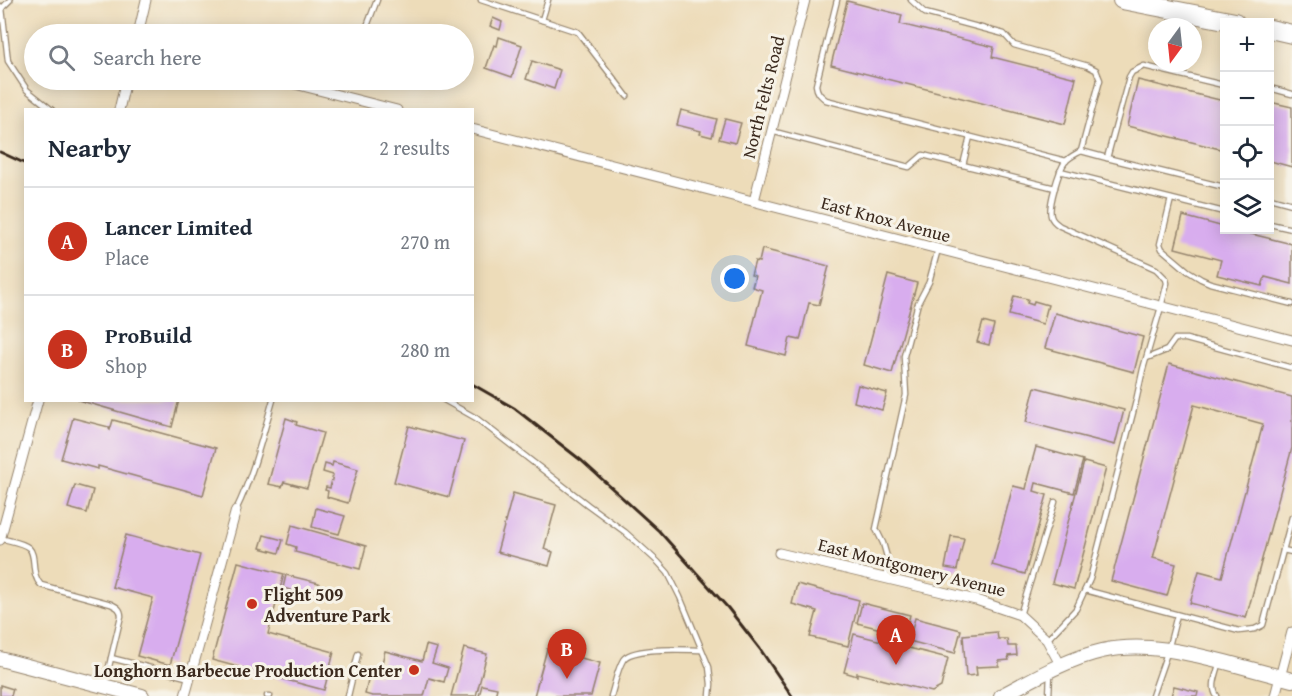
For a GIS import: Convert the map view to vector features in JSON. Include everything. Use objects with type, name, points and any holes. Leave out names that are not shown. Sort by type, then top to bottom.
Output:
[{"type":"highway","points":[[1122,0],[1220,19]]},
{"type":"highway","points":[[1274,30],[1292,33]]},
{"type":"main road","points":[[1001,696],[1082,657],[1129,647],[1183,652],[1286,678]]},
{"type":"main road","points":[[0,659],[142,696]]},
{"type":"street","points":[[140,24],[145,0]]},
{"type":"street","name":"North Felts Road","points":[[754,201],[805,0]]},
{"type":"street","points":[[119,108],[124,90]]},
{"type":"street","points":[[318,90],[389,108]]},
{"type":"street","name":"East Knox Avenue","points":[[474,130],[1292,340]]},
{"type":"street","points":[[0,539],[37,402]]},
{"type":"street","points":[[185,696],[236,510]]},
{"type":"street","name":"East Montgomery Avenue","points":[[778,553],[975,600],[1020,615],[1047,640],[1055,669]]},
{"type":"street","points":[[1275,696],[1286,678],[1292,632]]},
{"type":"lane","points":[[10,0],[1,7],[8,61],[24,85]]},
{"type":"lane","points":[[367,24],[377,0]]},
{"type":"lane","points":[[481,0],[578,32],[627,96]]},
{"type":"lane","points":[[542,20],[548,0]]},
{"type":"lane","points":[[837,0],[816,85],[816,91],[826,100],[1066,161]]},
{"type":"lane","points":[[911,0],[925,13],[1004,34],[1014,45],[1096,70],[1100,80],[1081,151],[1066,161],[1060,171],[1050,209],[1051,216],[1060,226],[1156,269],[1163,274],[1167,283],[1090,579],[1076,609],[1047,640]]},
{"type":"lane","points":[[1107,158],[1132,72],[1144,66],[1220,85]]},
{"type":"lane","points":[[1274,89],[1292,94]]},
{"type":"lane","points":[[27,90],[50,108]]},
{"type":"lane","points":[[771,131],[909,167],[923,155],[1055,188]]},
{"type":"lane","points":[[963,165],[970,137]]},
{"type":"lane","points":[[1081,151],[1220,186]]},
{"type":"lane","points":[[1060,171],[1220,211]]},
{"type":"lane","points":[[1171,199],[1160,244],[1162,249],[1201,279],[1292,304]]},
{"type":"lane","points":[[1274,199],[1292,204]]},
{"type":"lane","points":[[1274,225],[1292,229]]},
{"type":"lane","points":[[886,578],[887,557],[876,529],[906,395],[904,356],[918,303],[929,282],[938,249]]},
{"type":"lane","points":[[1146,358],[1167,350],[1175,339],[1186,339],[1292,368]]},
{"type":"lane","points":[[236,510],[253,472],[272,402]]},
{"type":"lane","points":[[448,402],[476,418],[625,532],[668,573],[709,667],[710,696]]},
{"type":"lane","points":[[1020,615],[1055,502]]},
{"type":"lane","points":[[1085,590],[1239,631],[1255,629],[1263,625],[1292,517]]},
{"type":"lane","points":[[0,539],[24,545],[29,549],[32,553],[35,576],[41,585],[111,604],[121,612],[104,686]]},
{"type":"lane","points":[[1283,550],[1292,552]]},
{"type":"lane","points":[[1152,696],[1178,615]]},
{"type":"lane","points":[[611,696],[623,658],[628,653],[648,650],[701,650]]},
{"type":"lane","points":[[348,696],[358,654]]},
{"type":"lane","points":[[111,658],[190,678]]},
{"type":"lane","points":[[1217,696],[1213,688],[1220,661]]},
{"type":"lane","points":[[1050,696],[1055,669]]},
{"type":"building","points":[[847,1],[902,15],[900,24],[994,47],[992,57],[1076,78],[1065,124],[831,65]]},
{"type":"building","points":[[493,18],[502,22],[500,30],[490,26]]},
{"type":"building","points":[[499,37],[522,45],[512,77],[486,68]]},
{"type":"building","points":[[532,61],[560,70],[554,89],[526,79]]},
{"type":"building","points":[[1138,80],[1220,100],[1220,149],[1127,126]]},
{"type":"building","points":[[1274,103],[1292,107],[1292,167],[1274,162]]},
{"type":"building","points":[[681,110],[717,119],[712,137],[700,134],[701,131],[677,125]]},
{"type":"building","points":[[725,119],[741,123],[735,143],[719,139]]},
{"type":"building","points":[[1183,216],[1220,226],[1220,234],[1251,234],[1292,244],[1292,284],[1265,277],[1262,286],[1217,275],[1221,260],[1175,248]]},
{"type":"building","points":[[762,249],[829,266],[819,305],[809,303],[800,340],[790,338],[786,356],[748,346],[762,290],[752,287],[755,276],[751,275],[755,261],[759,262]]},
{"type":"building","points":[[888,275],[917,283],[892,373],[864,365]]},
{"type":"building","points":[[1014,296],[1028,299],[1027,303],[1033,305],[1034,301],[1048,305],[1043,324],[1009,315]]},
{"type":"building","points":[[1055,313],[1143,337],[1134,372],[1045,348]]},
{"type":"building","points":[[983,322],[994,325],[989,345],[977,342]]},
{"type":"building","points":[[1169,364],[1292,397],[1292,448],[1246,618],[1190,603],[1199,571],[1222,577],[1263,424],[1194,405],[1153,558],[1176,564],[1167,596],[1111,581]]},
{"type":"building","points":[[858,385],[887,393],[882,410],[854,402]]},
{"type":"building","points":[[1035,387],[1124,410],[1115,445],[1026,422]]},
{"type":"building","points":[[85,402],[178,402],[172,427]]},
{"type":"building","points":[[73,418],[109,427],[110,430],[113,420],[216,448],[203,495],[98,466],[98,469],[61,459]]},
{"type":"building","points":[[286,418],[297,422],[296,425],[323,433],[307,488],[284,482],[282,487],[268,484]]},
{"type":"building","points":[[409,426],[464,441],[449,497],[394,482]]},
{"type":"building","points":[[1036,447],[1083,460],[1074,493],[1036,483],[1034,491],[1047,495],[1025,574],[992,565],[1013,486],[1026,489]]},
{"type":"building","points":[[333,462],[358,469],[348,503],[327,497],[328,491],[325,490],[326,487],[330,488],[333,475],[323,472],[325,464],[332,466]]},
{"type":"building","points":[[1084,462],[1106,468],[1074,589],[1052,583]]},
{"type":"building","points":[[75,485],[93,490],[87,513],[68,508]]},
{"type":"building","points":[[513,493],[556,505],[544,549],[553,552],[549,566],[497,552]]},
{"type":"building","points":[[316,508],[345,516],[339,534],[312,527]]},
{"type":"building","points":[[292,525],[366,546],[360,569],[295,552],[296,547],[287,544]]},
{"type":"building","points":[[126,535],[200,555],[170,665],[137,656],[153,598],[112,587]]},
{"type":"building","points":[[264,535],[283,540],[279,553],[260,548]]},
{"type":"building","points":[[951,536],[964,538],[957,570],[945,568]]},
{"type":"building","name":"Flight 509 Adventure Park","points":[[238,562],[284,574],[268,634],[334,652],[324,690],[212,660]]},
{"type":"building","points":[[286,575],[319,583],[316,597],[283,588]]},
{"type":"building","points":[[797,584],[859,600],[848,646],[810,637],[817,611],[792,604]]},
{"type":"building","points":[[862,603],[910,615],[905,635],[857,623]]},
{"type":"building","points":[[915,618],[961,630],[955,653],[909,641]]},
{"type":"building","points":[[997,632],[998,639],[1007,639],[1008,646],[1016,646],[1017,655],[1008,656],[1009,660],[999,661],[999,666],[976,667],[977,675],[966,676],[963,635]]},
{"type":"building","points":[[854,634],[948,658],[941,687],[932,692],[857,673],[857,676],[844,672]]},
{"type":"building","name":"Longhorn Barbecue Production Center","points":[[426,645],[437,648],[432,663],[448,668],[444,682],[429,678],[424,696],[365,694],[370,672],[379,675],[385,651],[422,661]]},
{"type":"building","points":[[464,648],[487,654],[476,696],[451,696]]},
{"type":"building","points":[[547,649],[600,663],[591,696],[534,696]]},
{"type":"building","points":[[0,685],[13,689],[11,696],[0,696]]},
{"type":"building","points":[[482,685],[497,688],[495,696],[479,696]]},
{"type":"building","points":[[1174,686],[1198,692],[1197,696],[1171,696]]},
{"type":"railway","points":[[0,152],[24,163]]},
{"type":"railway","points":[[474,385],[514,408],[582,461],[659,531],[728,608],[792,696]]},
{"type":"place","name":"Flight 509 Adventure Park","points":[[252,604]]},
{"type":"place","name":"Lancer Limited","points":[[896,665]]},
{"type":"place","name":"Longhorn Barbecue Production Center","points":[[414,670]]},
{"type":"place","name":"ProBuild","points":[[567,679]]}]
